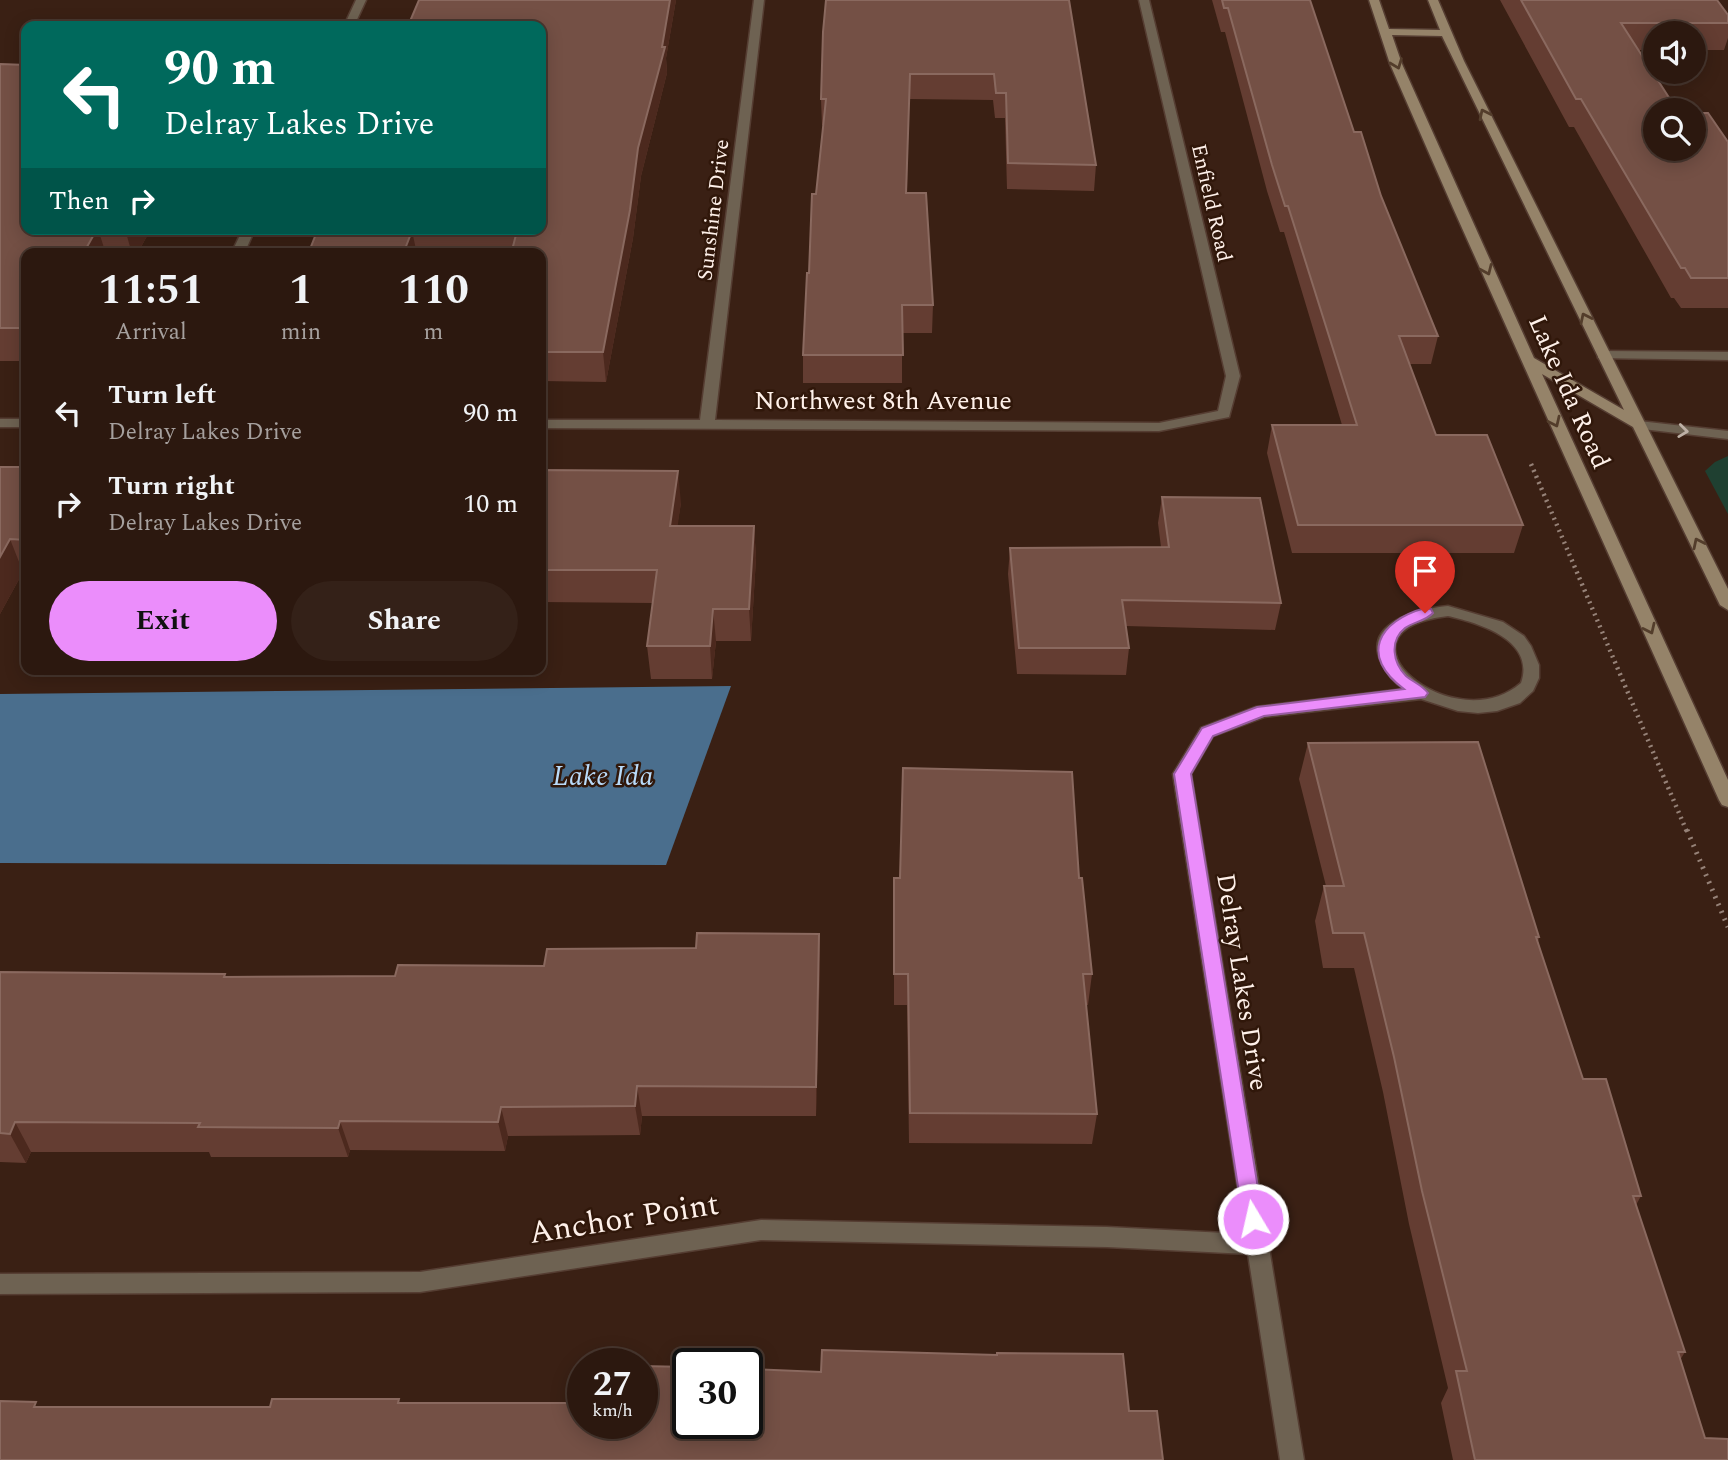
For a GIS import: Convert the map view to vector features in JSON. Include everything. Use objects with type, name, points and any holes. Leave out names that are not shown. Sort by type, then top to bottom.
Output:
[{"type":"street","points":[[351,21],[361,0]]},
{"type":"street","name":"Sunshine Drive","points":[[707,425],[759,0]]},
{"type":"street","name":"Enfield Road","points":[[1144,0],[1233,376],[1224,414]]},
{"type":"street","name":"Lake Ida Road","points":[[1374,0],[1401,76],[1728,800]]},
{"type":"street","name":"Lake Ida Road","points":[[1433,0],[1446,33],[1728,604]]},
{"type":"street","points":[[1385,32],[1446,33]]},
{"type":"street","points":[[1604,355],[1728,356]]},
{"type":"street","points":[[1527,360],[1639,425],[1728,435]]},
{"type":"street","name":"Northwest 8th Avenue","points":[[546,425],[1159,427],[1224,414]]},
{"type":"street","points":[[0,424],[21,424]]},
{"type":"street","name":"Delray Lakes Drive","points":[[1292,1460],[1182,774],[1207,732],[1262,711],[1420,693],[1444,703],[1469,707],[1495,705],[1515,698],[1528,686],[1532,670],[1528,653],[1516,638],[1497,624],[1473,615],[1448,611],[1425,613],[1406,620],[1391,631],[1386,646],[1389,663],[1400,679],[1420,693]]},
{"type":"street","name":"Anchor Point","points":[[0,1284],[420,1282],[761,1230],[1107,1237],[1258,1245]]},
{"type":"green space","points":[[1728,456],[1728,514],[1705,471]]},
{"type":"water","name":"Lake Ida","points":[[731,686],[666,865],[0,863],[0,694]]},
{"type":"building","points":[[419,0],[670,0],[662,47],[665,47],[638,148],[630,210],[603,352],[546,352],[546,248],[513,248],[516,235],[546,235],[546,21],[410,21]]},
{"type":"building","points":[[826,0],[1069,0],[1096,165],[1008,163],[1006,93],[996,93],[994,74],[910,74],[906,193],[926,193],[933,305],[902,305],[903,355],[803,355],[812,194],[816,194],[826,99],[821,99]]},
{"type":"building","points":[[1222,0],[1310,0],[1354,132],[1361,132],[1381,196],[1438,336],[1399,336],[1436,435],[1487,435],[1523,525],[1298,525],[1272,425],[1357,425],[1288,206],[1285,206],[1272,165],[1228,8],[1224,8]]},
{"type":"building","points":[[1521,0],[1717,0],[1728,15],[1728,23],[1621,23],[1643,57],[1643,84],[1660,84],[1669,98],[1643,98],[1643,161],[1706,161],[1706,113],[1728,142],[1728,278],[1691,278],[1685,268],[1681,268],[1581,99],[1576,99]]},
{"type":"building","points":[[0,64],[21,65],[21,235],[94,235],[86,248],[21,248],[21,328],[0,328]]},
{"type":"building","points":[[316,235],[410,235],[405,248],[310,248]]},
{"type":"building","points":[[0,467],[21,467],[21,540],[10,539],[0,557]]},
{"type":"building","points":[[546,470],[678,471],[670,526],[754,526],[749,609],[713,609],[710,646],[647,646],[657,570],[546,570]]},
{"type":"building","points":[[1162,497],[1260,498],[1281,603],[1122,600],[1129,648],[1019,648],[1010,548],[1169,547]]},
{"type":"building","points":[[1478,742],[1539,937],[1536,937],[1583,1079],[1606,1079],[1641,1196],[1633,1196],[1685,1352],[1678,1352],[1705,1438],[1728,1439],[1728,1460],[1475,1460],[1456,1371],[1467,1371],[1422,1191],[1364,933],[1333,933],[1324,886],[1344,886],[1308,743]]},
{"type":"building","points":[[903,768],[1072,772],[1079,878],[1082,878],[1092,974],[1083,974],[1097,1114],[910,1113],[908,974],[894,974],[894,878],[900,878]]},
{"type":"building","points":[[697,933],[819,934],[816,1087],[637,1086],[635,1106],[501,1107],[498,1122],[340,1121],[338,1128],[198,1127],[200,1123],[15,1122],[10,1134],[0,1133],[0,972],[225,974],[224,977],[395,976],[398,965],[544,966],[547,949],[696,948]]},
{"type":"building","points":[[822,1350],[997,1355],[1123,1354],[1129,1411],[1157,1411],[1163,1460],[0,1460],[0,1401],[36,1402],[34,1407],[270,1407],[272,1399],[399,1399],[398,1403],[567,1403],[567,1439],[658,1439],[658,1366],[672,1367],[672,1439],[763,1439],[763,1370],[821,1372]]},
{"type":"route","points":[[1253,1219],[1182,774],[1207,732],[1262,711],[1420,693],[1400,679],[1389,663],[1386,646],[1391,631],[1406,620],[1425,613]]}]
